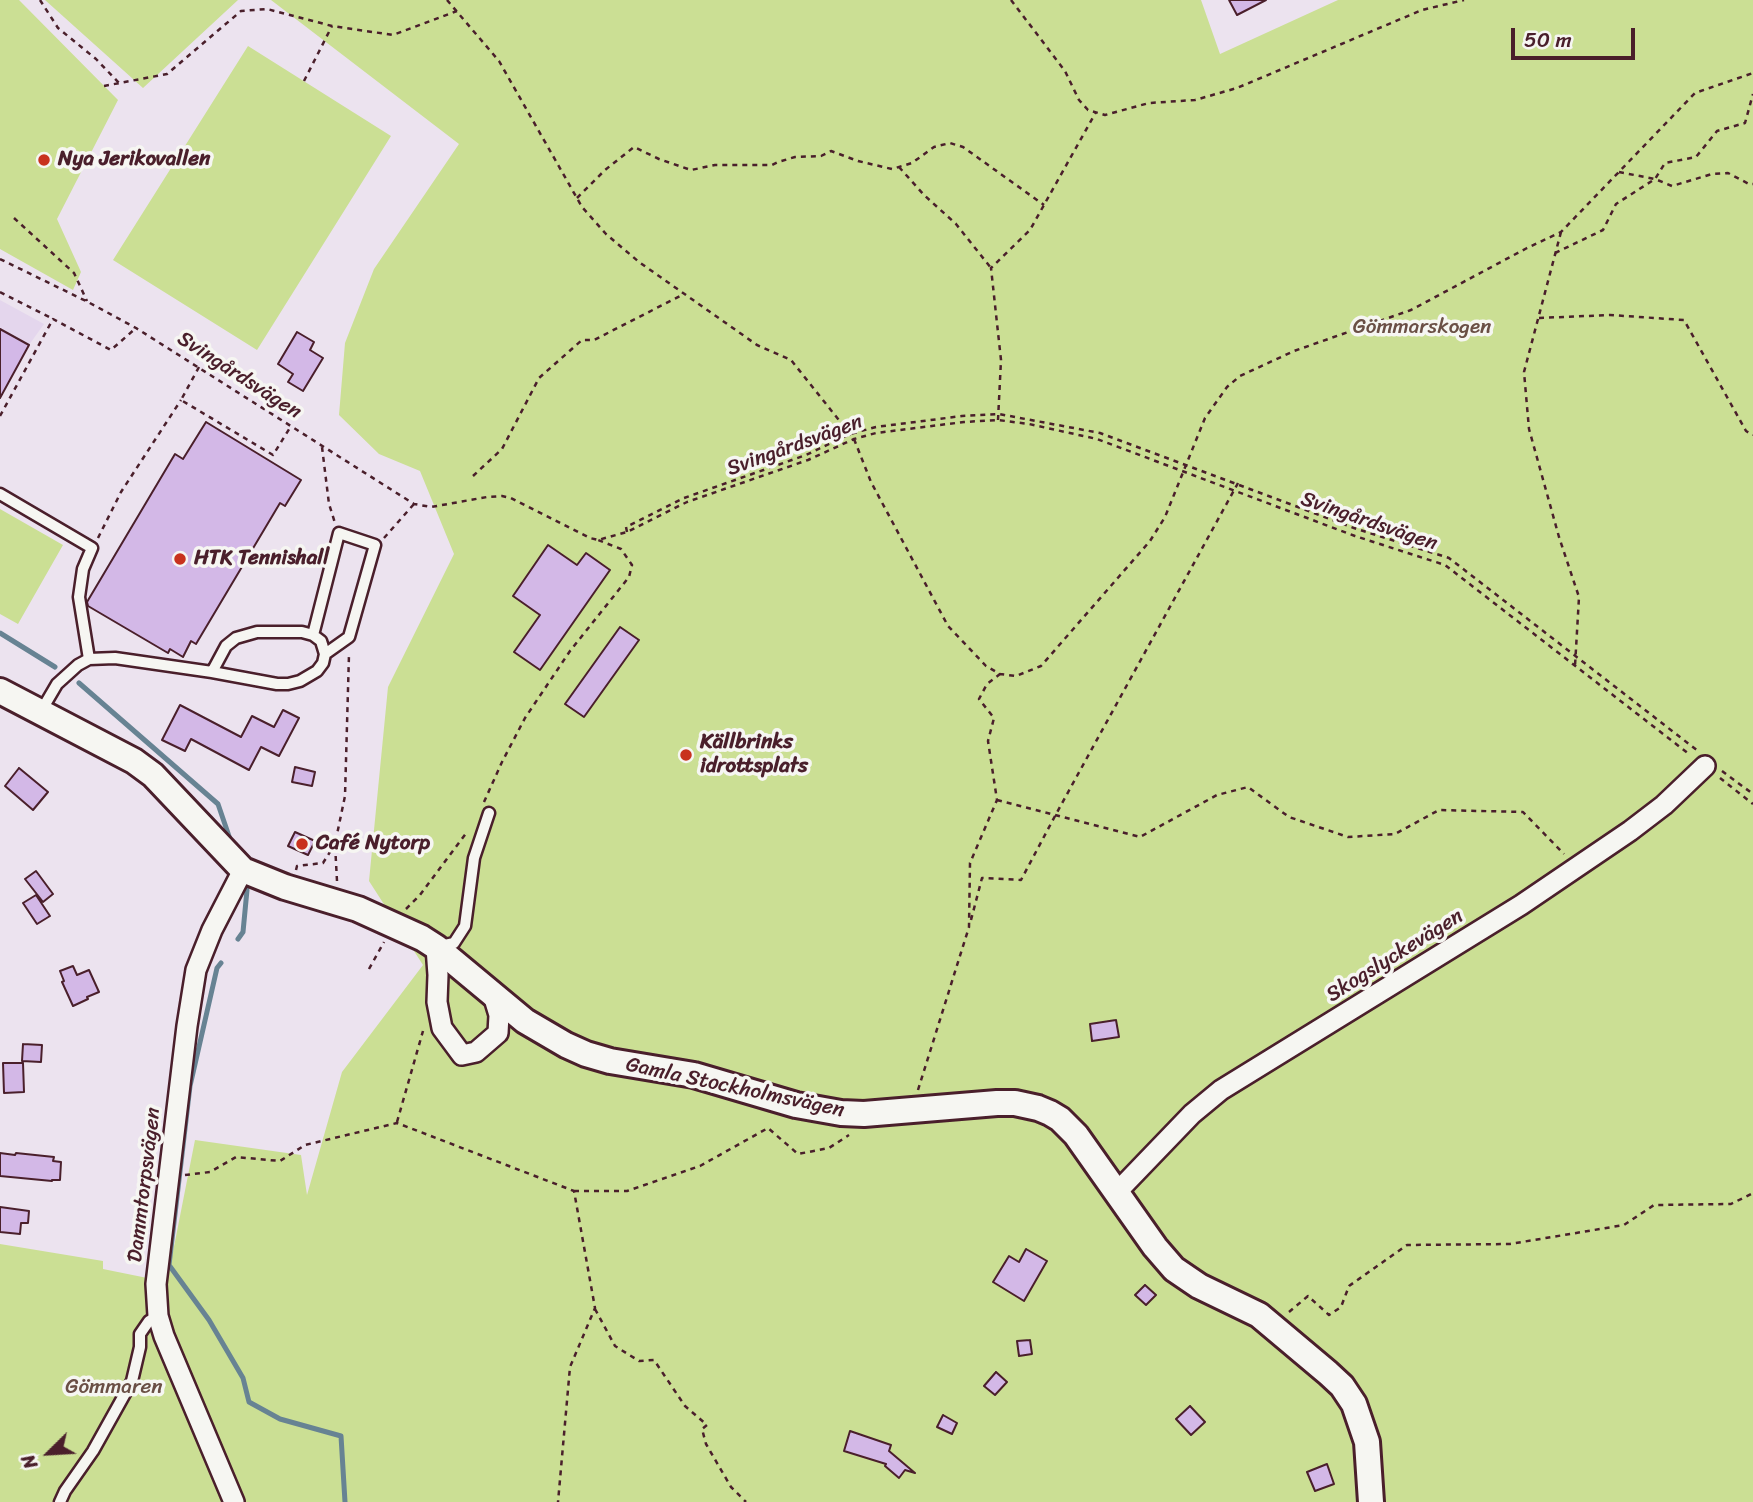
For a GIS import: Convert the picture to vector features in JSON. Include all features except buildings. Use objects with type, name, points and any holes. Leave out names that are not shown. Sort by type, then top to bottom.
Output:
[{"type":"street","name":"Gamla Stockholmsvägen","points":[[0,691],[134,761],[153,775],[243,870],[288,888],[359,909],[411,932],[436,947],[525,1021],[586,1054],[610,1061],[694,1075],[796,1105],[841,1113],[864,1114],[1006,1103],[1038,1108],[1050,1113],[1076,1135],[1155,1247],[1174,1269],[1199,1286],[1259,1315],[1342,1386],[1354,1404],[1367,1442],[1371,1502]]},
{"type":"street","name":"Skogslyckevägen","points":[[1117,1192],[1192,1114],[1222,1090],[1521,905],[1630,831],[1664,805],[1708,763]]},
{"type":"street","name":"Dammtorpsvägen","points":[[234,1502],[164,1336],[158,1316],[156,1284],[196,970],[212,930],[243,870]]},
{"type":"street","points":[[436,947],[437,1002],[442,1028],[462,1055],[476,1052],[498,1033],[499,1015],[493,995]]},
{"type":"lane","points":[[0,494],[92,548],[83,569],[79,597],[89,659]]},
{"type":"lane","points":[[313,635],[339,533],[375,545],[349,637],[325,654]]},
{"type":"lane","points":[[40,713],[57,684],[89,659],[115,658],[288,684],[300,681],[317,671],[325,654],[321,641],[313,635],[302,632],[257,632],[236,638],[226,646],[212,672]]},
{"type":"lane","points":[[436,947],[454,943],[465,926],[474,858],[485,810]]},
{"type":"lane","points":[[60,1502],[93,1451],[132,1381],[140,1347],[140,1334],[149,1321],[158,1316]]},
{"type":"path","points":[[40,0],[58,28],[96,59],[119,83]]},
{"type":"path","points":[[447,0],[499,61],[576,198],[606,234],[639,262],[757,345],[791,360],[854,439],[871,482],[948,626],[986,666],[1000,674],[1016,676],[1041,666],[1150,541],[1165,517],[1205,418],[1227,387],[1240,376],[1294,351],[1411,310],[1561,232],[1695,93],[1753,73]]},
{"type":"path","points":[[1010,0],[1065,71],[1079,100],[1088,110],[1105,115],[1149,103],[1195,100],[1237,88],[1422,10],[1464,0]]},
{"type":"path","points":[[104,86],[167,74],[241,11],[267,9],[332,26],[393,35],[457,11]]},
{"type":"path","points":[[304,81],[332,26]]},
{"type":"path","points":[[1555,253],[1603,230],[1616,204],[1655,179],[1665,163],[1696,157],[1717,131],[1745,123],[1753,94]]},
{"type":"path","points":[[991,268],[1031,230],[1096,112]]},
{"type":"path","points":[[576,198],[634,147],[691,170],[715,165],[772,165],[794,157],[821,156],[831,151],[892,169],[912,163],[933,147],[950,143],[963,148],[1044,205]]},
{"type":"path","points":[[899,167],[956,225],[991,268],[1002,360],[998,420]]},
{"type":"path","points":[[1619,172],[1655,179],[1672,186],[1712,174],[1728,173],[1753,184]]},
{"type":"path","points":[[14,218],[74,273],[88,302]]},
{"type":"path","points":[[1561,232],[1524,372],[1529,429],[1579,597],[1575,666]]},
{"type":"path","name":"Svingårdsvägen","points":[[0,259],[136,328],[414,504]]},
{"type":"path","points":[[0,292],[111,350],[136,328]]},
{"type":"path","points":[[473,476],[502,449],[539,378],[582,340],[594,340],[684,294]]},
{"type":"path","points":[[1538,318],[1610,314],[1684,320],[1746,431],[1753,435]]},
{"type":"path","points":[[0,416],[53,319]]},
{"type":"path","points":[[92,548],[121,492],[181,400],[199,367]]},
{"type":"path","points":[[181,400],[273,455],[291,426]]},
{"type":"path","points":[[627,532],[626,527],[684,498],[876,427],[999,414],[1100,433],[1354,528],[1449,558],[1577,656],[1708,763],[1753,794]]},
{"type":"path","name":"Svingårdsvägen","points":[[598,540],[627,532],[687,502],[876,433],[998,420],[1097,439],[1355,536],[1445,565],[1575,666],[1708,763],[1753,804]]},
{"type":"path","points":[[322,446],[329,504],[339,533]]},
{"type":"path","points":[[912,1110],[982,878],[1021,880],[1238,483]]},
{"type":"path","points":[[375,545],[414,504],[431,507],[502,496],[590,538],[621,549],[632,565],[629,577],[570,651],[525,718],[502,762],[485,810]]},
{"type":"path","points":[[338,904],[335,844],[345,796],[349,637]]},
{"type":"path","points":[[969,927],[970,863],[997,800],[988,741],[994,718],[979,699],[987,684],[1000,674]]},
{"type":"path","points":[[997,800],[1140,837],[1217,795],[1248,788],[1289,817],[1348,837],[1395,834],[1439,810],[1523,811],[1576,867]]},
{"type":"path","points":[[369,969],[379,953],[389,923],[420,895],[471,827]]},
{"type":"path","points":[[288,888],[297,866],[323,863],[335,844]]},
{"type":"path","points":[[397,1123],[424,1029],[439,1013]]},
{"type":"path","points":[[169,1177],[211,1172],[236,1157],[280,1161],[305,1145],[397,1123],[574,1191],[627,1191],[700,1166],[768,1128],[798,1154],[829,1148],[854,1132]]},
{"type":"path","points":[[574,1191],[595,1308],[615,1346],[639,1362],[653,1360],[685,1406],[707,1425],[702,1429],[706,1444],[731,1487],[746,1502]]},
{"type":"path","points":[[1272,1325],[1308,1296],[1329,1315],[1341,1307],[1349,1286],[1407,1245],[1510,1244],[1624,1225],[1654,1205],[1731,1204],[1753,1194]]},
{"type":"path","points":[[558,1502],[570,1367],[595,1308]]},
{"type":"shaded area","points":[[0,300],[44,324],[29,345],[0,399]]},
{"type":"green space","name":"Nya Jerikovallen","points":[[0,0],[19,0],[118,100],[57,219],[81,272],[73,290],[0,249]]},
{"type":"green space","points":[[45,0],[238,0],[143,88]]},
{"type":"green space","name":"Gömmarskogen","points":[[271,0],[1201,0],[1220,54],[1338,0],[1753,0],[1753,1502],[0,1502],[0,1244],[103,1261],[103,1269],[167,1282],[195,1140],[301,1155],[307,1195],[342,1072],[423,965],[369,881],[388,687],[454,554],[420,471],[379,454],[339,415],[345,343],[374,269],[459,144]]},
{"type":"green space","points":[[248,46],[391,136],[257,350],[113,260]]},
{"type":"green space","points":[[0,509],[63,545],[18,624],[0,614]]},
{"type":"waterway","points":[[0,633],[55,667]]},
{"type":"waterway","points":[[79,683],[218,804],[232,845]]},
{"type":"waterway","points":[[238,939],[243,932],[247,890]]},
{"type":"waterway","points":[[221,963],[217,968],[190,1086],[169,1265],[209,1320],[243,1378],[249,1402],[280,1419],[341,1436],[345,1502]]},
{"type":"place","name":"Nya Jerikovallen","points":[[44,160]]},
{"type":"place","name":"HTK Tennishall","points":[[180,559]]},
{"type":"place","name":"Källbrinks idrottsplats","points":[[686,755]]},
{"type":"place","name":"Café Nytorp","points":[[302,844]]},
{"type":"park label","name":"Gömmaren","points":[[114,1388]]}]
